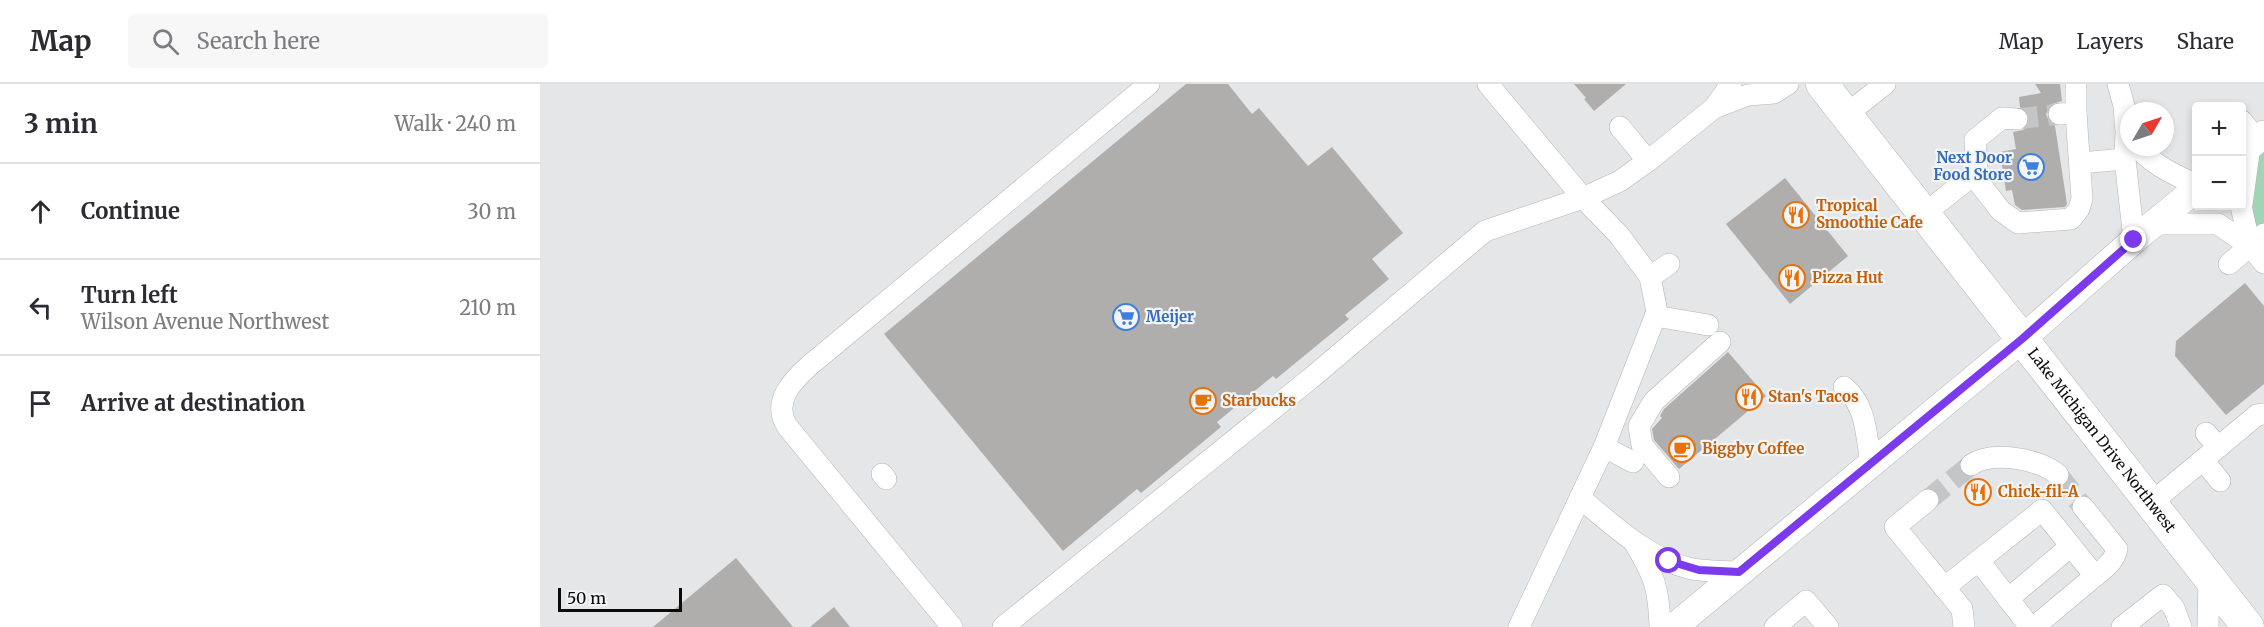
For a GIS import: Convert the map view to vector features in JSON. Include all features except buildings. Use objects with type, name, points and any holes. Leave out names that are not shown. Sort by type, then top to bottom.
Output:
[{"type":"highway","name":"Lake Michigan Drive Northwest","points":[[1822,84],[2248,627]]},
{"type":"main road","points":[[1674,627],[2022,339],[2192,190]]},
{"type":"street","points":[[952,627],[787,426],[781,411],[783,398],[793,382],[810,365],[1149,84]]},
{"type":"street","points":[[1488,84],[1583,198],[1619,235],[1650,277],[1657,312],[1637,333],[1580,498],[1531,583],[1519,627]]},
{"type":"street","points":[[1003,627],[1310,379],[1485,231],[1583,198],[1620,181],[1714,108],[1731,84]]},
{"type":"street","points":[[1714,108],[1748,95],[1774,93],[1788,84]]},
{"type":"street","points":[[1847,114],[1885,84]]},
{"type":"street","points":[[1972,175],[2001,211],[2018,223],[2070,219],[2079,208],[2082,199],[2080,163],[2067,113],[2076,84]]},
{"type":"street","points":[[2122,84],[2124,102]]},
{"type":"street","points":[[1924,213],[1977,172],[1975,140],[2002,118],[2017,119]]},
{"type":"street","points":[[1620,127],[1648,161]]},
{"type":"street","points":[[2246,172],[2251,139]]},
{"type":"street","points":[[2080,163],[2120,147]]},
{"type":"street","points":[[2131,156],[2144,232],[2218,224],[2257,240]]},
{"type":"street","points":[[2145,156],[2192,185]]},
{"type":"street","points":[[2243,210],[2257,240],[2264,263]]},
{"type":"street","points":[[2229,264],[2257,240]]},
{"type":"street","points":[[1650,277],[1669,264]]},
{"type":"street","points":[[1655,316],[1714,333],[1654,401],[1640,426],[1642,445],[1669,477]]},
{"type":"street","points":[[1844,387],[1856,399],[1862,412],[1871,463]]},
{"type":"street","points":[[2151,503],[2209,447],[2257,415],[2264,414]]},
{"type":"street","points":[[1600,440],[1633,462]]},
{"type":"street","points":[[2209,447],[2220,481]]},
{"type":"street","points":[[1971,465],[1987,458],[2025,460],[2039,462],[2058,475]]},
{"type":"street","points":[[1580,498],[1633,542],[1681,565],[1699,570],[1739,572]]},
{"type":"street","points":[[1928,500],[1895,527],[1962,609],[1964,627]]},
{"type":"street","points":[[1979,561],[2032,627],[2110,565],[2115,556],[2117,549],[2083,507]]},
{"type":"street","points":[[1944,588],[2042,510],[2095,576]]},
{"type":"street","points":[[1633,542],[1655,581],[1660,627]]},
{"type":"street","points":[[2008,598],[2071,546]]},
{"type":"street","points":[[2208,627],[2209,577]]},
{"type":"street","points":[[2122,627],[2163,596],[2174,608],[2181,627]]},
{"type":"street","points":[[1775,627],[1806,602],[1828,627]]},
{"type":"green space","points":[[2264,134],[2264,263],[2250,246],[2250,146]]},
{"type":"tunnel","points":[[2017,119],[2059,114]]},
{"type":"tunnel","points":[[1928,500],[1971,465]]},
{"type":"tunnel","points":[[2058,475],[2083,507]]},
{"type":"place","name":"Next Door Food Store","points":[[2031,167]]},
{"type":"place","name":"Tropical Smoothie Cafe","points":[[1796,215]]},
{"type":"place","name":"Pizza Hut","points":[[1792,278]]},
{"type":"place","name":"Meijer","points":[[1126,317]]},
{"type":"place","name":"Stan's Tacos","points":[[1749,397]]},
{"type":"place","name":"Starbucks","points":[[1203,401]]},
{"type":"place","name":"Biggby Coffee","points":[[1682,449]]},
{"type":"place","name":"Chick-fil-A","points":[[1978,492]]},
{"type":"route","points":[[1669,561],[1699,570],[1739,572],[2022,339],[2134,240]]}]
